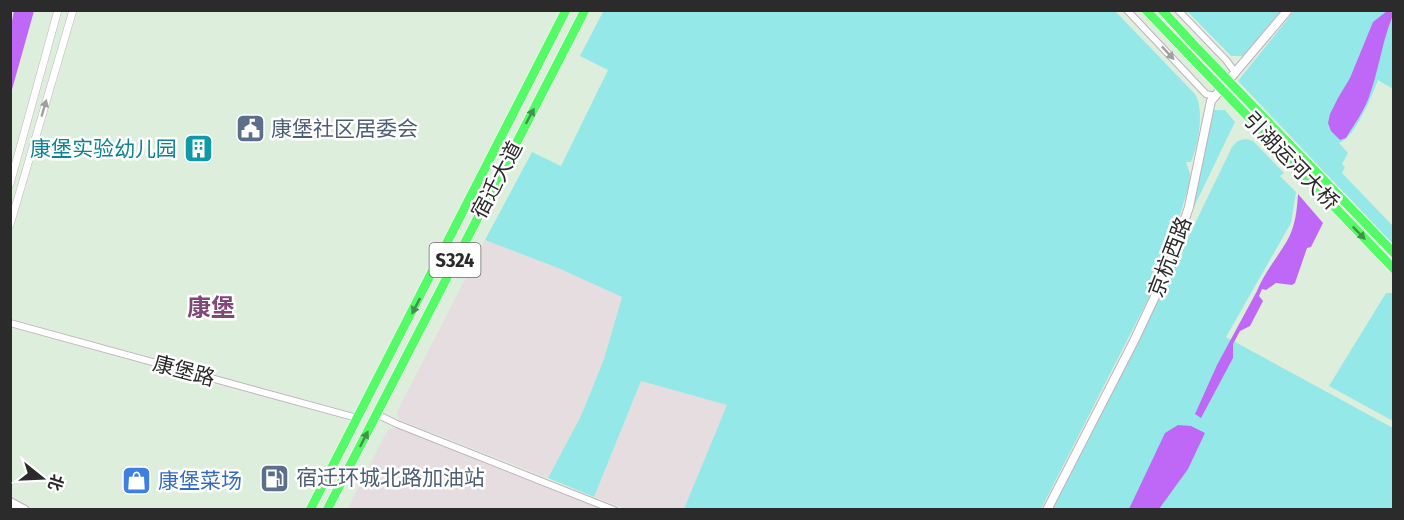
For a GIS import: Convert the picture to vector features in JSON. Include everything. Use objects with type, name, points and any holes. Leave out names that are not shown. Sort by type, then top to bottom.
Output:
[{"type":"main road","name":"宿迁大道","points":[[310,510],[566,10]]},
{"type":"main road","name":"宿迁大道","points":[[327,510],[585,10]]},
{"type":"main road","name":"引湖运河大桥","points":[[1146,10],[1394,269]]},
{"type":"main road","name":"引湖运河大桥","points":[[1162,10],[1394,253]]},
{"type":"main road","name":"京杭西路","points":[[1047,510],[1134,341],[1168,269],[1189,207],[1205,123],[1214,96],[1288,10]]},
{"type":"main road","points":[[10,502],[25,510]]},
{"type":"street","points":[[10,184],[58,10]]},
{"type":"street","points":[[10,225],[73,10]]},
{"type":"street","points":[[1127,10],[1206,94],[1214,96]]},
{"type":"street","points":[[1179,10],[1235,72]]},
{"type":"street","name":"康堡路","points":[[10,323],[357,418]]},
{"type":"street","points":[[376,414],[614,510]]},
{"type":"shaded area","points":[[604,10],[1115,11],[1195,94],[1200,109],[1200,118],[1194,155],[1191,162],[1186,162],[1190,182],[1163,270],[1041,509],[684,509],[727,405],[641,381],[594,497],[548,478],[581,416],[604,359],[622,297],[558,268],[485,240],[532,152],[561,166],[608,70],[580,56]]},
{"type":"shaded area","points":[[14,11],[34,11],[11,93],[11,26]]},
{"type":"shaded area","points":[[1187,11],[1284,11],[1245,56],[1231,56]]},
{"type":"shaded area","points":[[1294,11],[1393,11],[1393,89],[1378,80],[1356,126],[1345,140],[1339,143],[1348,153],[1342,164],[1345,167],[1342,173],[1393,226],[1393,244],[1238,81]]},
{"type":"shaded area","points":[[1387,11],[1393,11],[1393,15],[1369,97],[1346,138],[1340,140],[1331,131],[1328,123],[1330,114],[1350,78],[1373,22]]},
{"type":"shaded area","points":[[1214,110],[1225,110],[1235,122],[1191,213]]},
{"type":"shaded area","points":[[1246,139],[1253,141],[1284,173],[1280,176],[1296,192],[1291,223],[1226,337],[1393,428],[1393,509],[1051,510],[1155,306],[1231,149],[1237,142]]},
{"type":"shaded area","points":[[1298,194],[1323,223],[1311,247],[1307,248],[1295,283],[1292,285],[1276,283],[1266,290],[1262,289],[1259,296],[1263,301],[1250,326],[1240,331],[1233,344],[1233,358],[1201,418],[1195,414],[1217,365],[1263,278],[1290,236]]},
{"type":"shaded area","points":[[485,240],[558,268],[622,297],[604,359],[581,416],[548,478],[400,420],[398,417],[397,412]]},
{"type":"shaded area","points":[[1386,293],[1393,293],[1393,421],[1329,386]]},
{"type":"shaded area","points":[[641,381],[728,405],[684,509],[626,509],[594,497]]},
{"type":"shaded area","points":[[1178,425],[1191,426],[1205,433],[1188,469],[1159,509],[1129,509],[1165,433]]},
{"type":"shaded area","points":[[397,428],[603,509],[347,510],[385,435],[389,429]]},
{"type":"place","name":"康堡社区居委会","points":[[250,129]]},
{"type":"place","name":"康堡实验幼儿园","points":[[198,149]]},
{"type":"place","name":"宿迁环城北路加油站","points":[[275,478]]},
{"type":"place","name":"康堡菜场","points":[[137,481]]},
{"type":"district","name":"康堡","points":[[211,308]]}]
